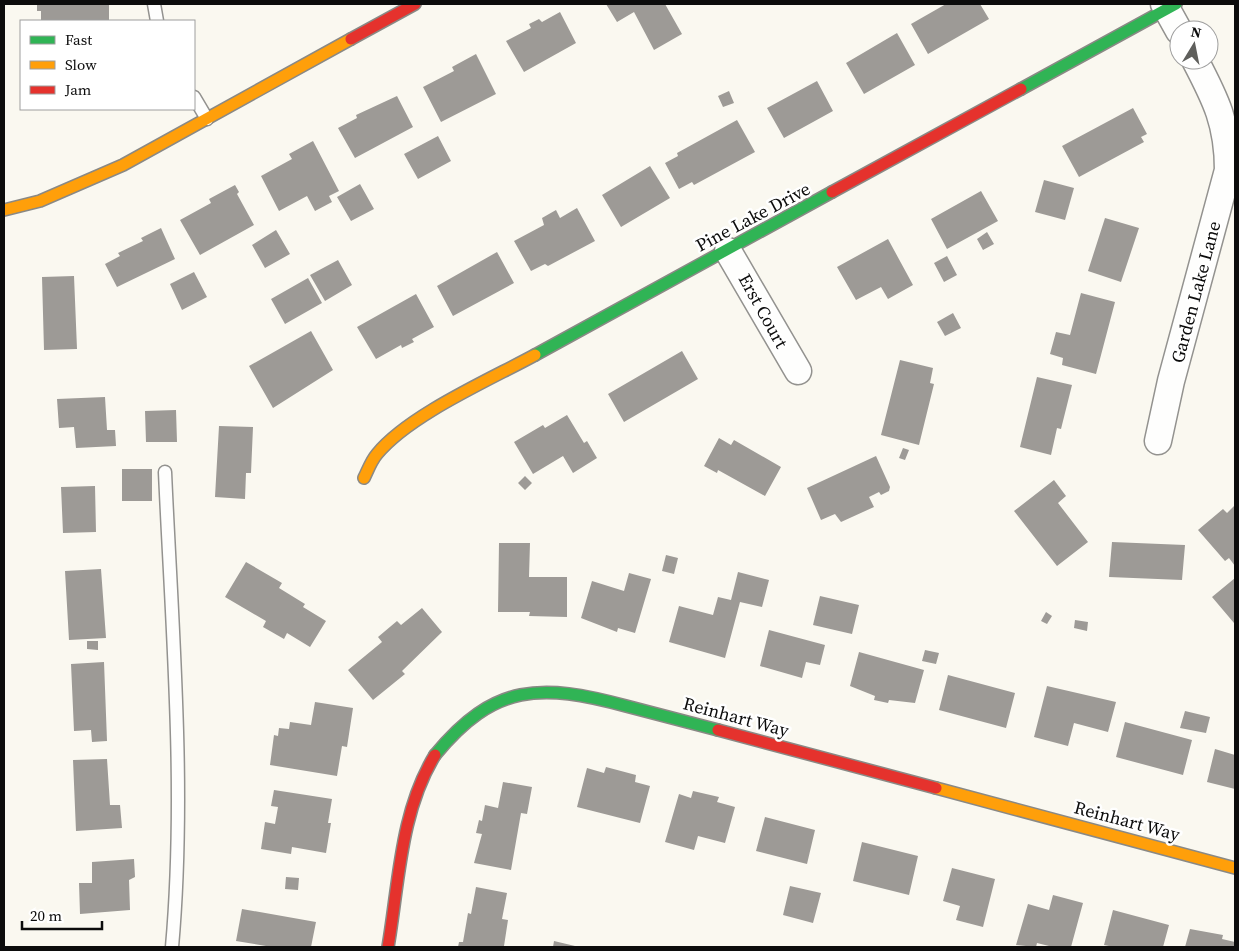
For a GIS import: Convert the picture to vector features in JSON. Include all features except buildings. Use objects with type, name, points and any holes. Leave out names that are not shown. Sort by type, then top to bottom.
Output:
[{"type":"street","points":[[1169,5],[1175,20]]},
{"type":"street","name":"Pine Lake Drive","points":[[364,478],[374,456],[388,442],[422,418],[728,251],[1169,5]]},
{"type":"street","points":[[4,210],[40,201],[90,181],[207,119],[402,7]]},
{"type":"street","name":"Garden Lake Lane","points":[[1158,441],[1171,381],[1228,170],[1228,146],[1224,124],[1212,91],[1200,70]]},
{"type":"street","name":"Erst Court","points":[[728,251],[798,371]]},
{"type":"street","name":"Reinhart Way","points":[[388,947],[410,820],[417,792],[427,770],[457,731],[476,715],[498,703],[520,695],[542,691],[570,692],[593,696],[1235,868]]},
{"type":"lane","points":[[154,4],[157,20]]},
{"type":"lane","points":[[195,100],[207,119]]},
{"type":"lane","points":[[165,472],[178,794],[178,865],[172,947]]},
{"type":"traffic: fast","points":[[1021,89],[1176,4]]},
{"type":"traffic: fast","points":[[535,355],[832,192]]},
{"type":"traffic: fast","points":[[435,755],[457,731],[478,714],[499,702],[521,695],[544,692],[596,699],[718,730]]},
{"type":"traffic: slow","points":[[4,210],[40,201],[123,165],[351,39]]},
{"type":"traffic: slow","points":[[364,478],[377,454],[409,426],[451,399],[535,355]]},
{"type":"traffic: slow","points":[[936,788],[1235,868]]},
{"type":"traffic: jam","points":[[351,39],[415,4]]},
{"type":"traffic: jam","points":[[832,192],[1021,89]]},
{"type":"traffic: jam","points":[[718,730],[936,788]]},
{"type":"traffic: jam","points":[[388,947],[402,848],[414,800],[423,777],[435,755]]}]
